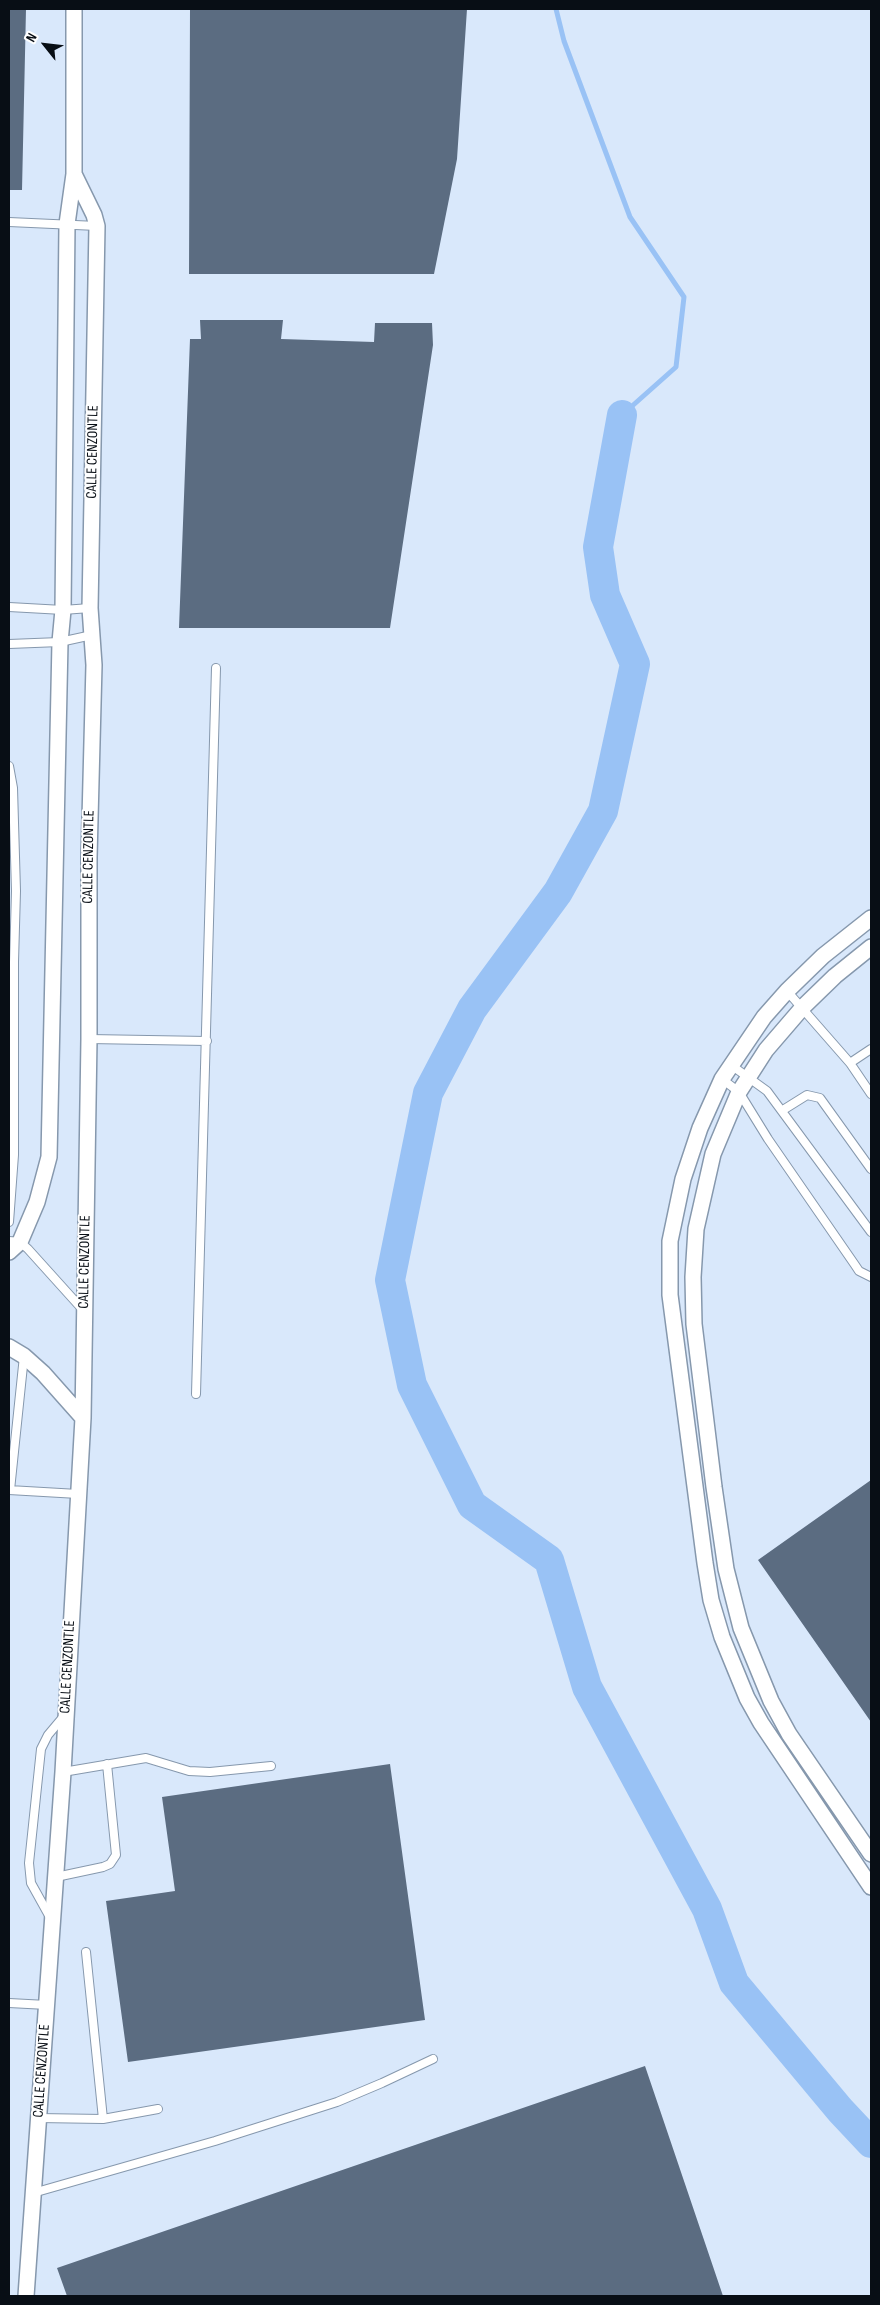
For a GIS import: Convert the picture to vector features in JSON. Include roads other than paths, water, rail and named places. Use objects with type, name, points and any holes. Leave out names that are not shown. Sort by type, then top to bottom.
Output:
[{"type":"street","name":"CALLE CENZONTLE","points":[[12,1245],[37,1202],[49,1157],[62,610],[67,224],[74,174],[74,9]]},
{"type":"street","points":[[74,174],[97,226]]},
{"type":"street","name":"CALLE CENZONTLE","points":[[26,2296],[63,1772],[83,1418],[89,1039],[89,857],[94,665],[90,608],[97,226]]},
{"type":"street","points":[[870,921],[823,956],[787,991],[764,1017],[722,1079],[700,1128],[690,1156],[675,1212],[670,1241],[670,1295],[674,1337],[711,1600],[722,1637],[747,1698],[792,1770],[871,1888]]},
{"type":"street","points":[[871,947],[802,1007],[766,1050],[739,1092],[713,1154],[696,1229],[693,1277],[694,1324],[726,1570],[741,1628],[771,1701],[789,1734],[871,1854]]},
{"type":"street","points":[[9,1346],[43,1373],[83,1418]]},
{"type":"lane","points":[[9,222],[97,226]]},
{"type":"lane","points":[[9,607],[62,610],[90,608]]},
{"type":"lane","points":[[9,644],[60,642],[92,635]]},
{"type":"lane","points":[[196,1394],[216,668]]},
{"type":"lane","points":[[9,766],[13,788],[16,891],[14,1155],[9,1222]]},
{"type":"lane","points":[[787,991],[850,1063],[871,1094]]},
{"type":"lane","points":[[89,1039],[207,1041]]},
{"type":"lane","points":[[850,1063],[871,1049]]},
{"type":"lane","points":[[731,1065],[767,1091],[783,1110],[871,1232]]},
{"type":"lane","points":[[722,1079],[739,1092],[768,1139],[855,1265],[859,1270],[871,1277]]},
{"type":"lane","points":[[783,1110],[807,1095],[820,1098],[871,1169]]},
{"type":"lane","points":[[12,1245],[38,1259],[84,1312]]},
{"type":"lane","points":[[24,1356],[9,1490],[78,1494]]},
{"type":"lane","points":[[53,1923],[34,1891],[29,1874],[29,1864],[42,1749],[48,1735],[66,1714]]},
{"type":"lane","points":[[63,1772],[146,1758],[177,1769],[210,1772],[271,1766]]},
{"type":"lane","points":[[56,1877],[103,1867],[110,1864],[116,1855],[107,1764]]},
{"type":"lane","points":[[86,1952],[103,2119]]},
{"type":"lane","points":[[9,2002],[47,2005]]},
{"type":"lane","points":[[33,2193],[216,2141],[337,2102],[433,2059]]},
{"type":"lane","points":[[38,2118],[103,2119],[158,2109]]},
{"type":"waterway","points":[[556,9],[564,41],[630,217],[684,297],[676,367],[622,415]]},
{"type":"waterway","points":[[622,415],[598,547],[605,595],[635,664],[603,811],[558,892],[472,1009],[428,1093],[390,1280],[412,1385],[472,1505],[549,1560],[587,1687],[707,1909],[734,1983],[840,2110],[871,2143]]}]
